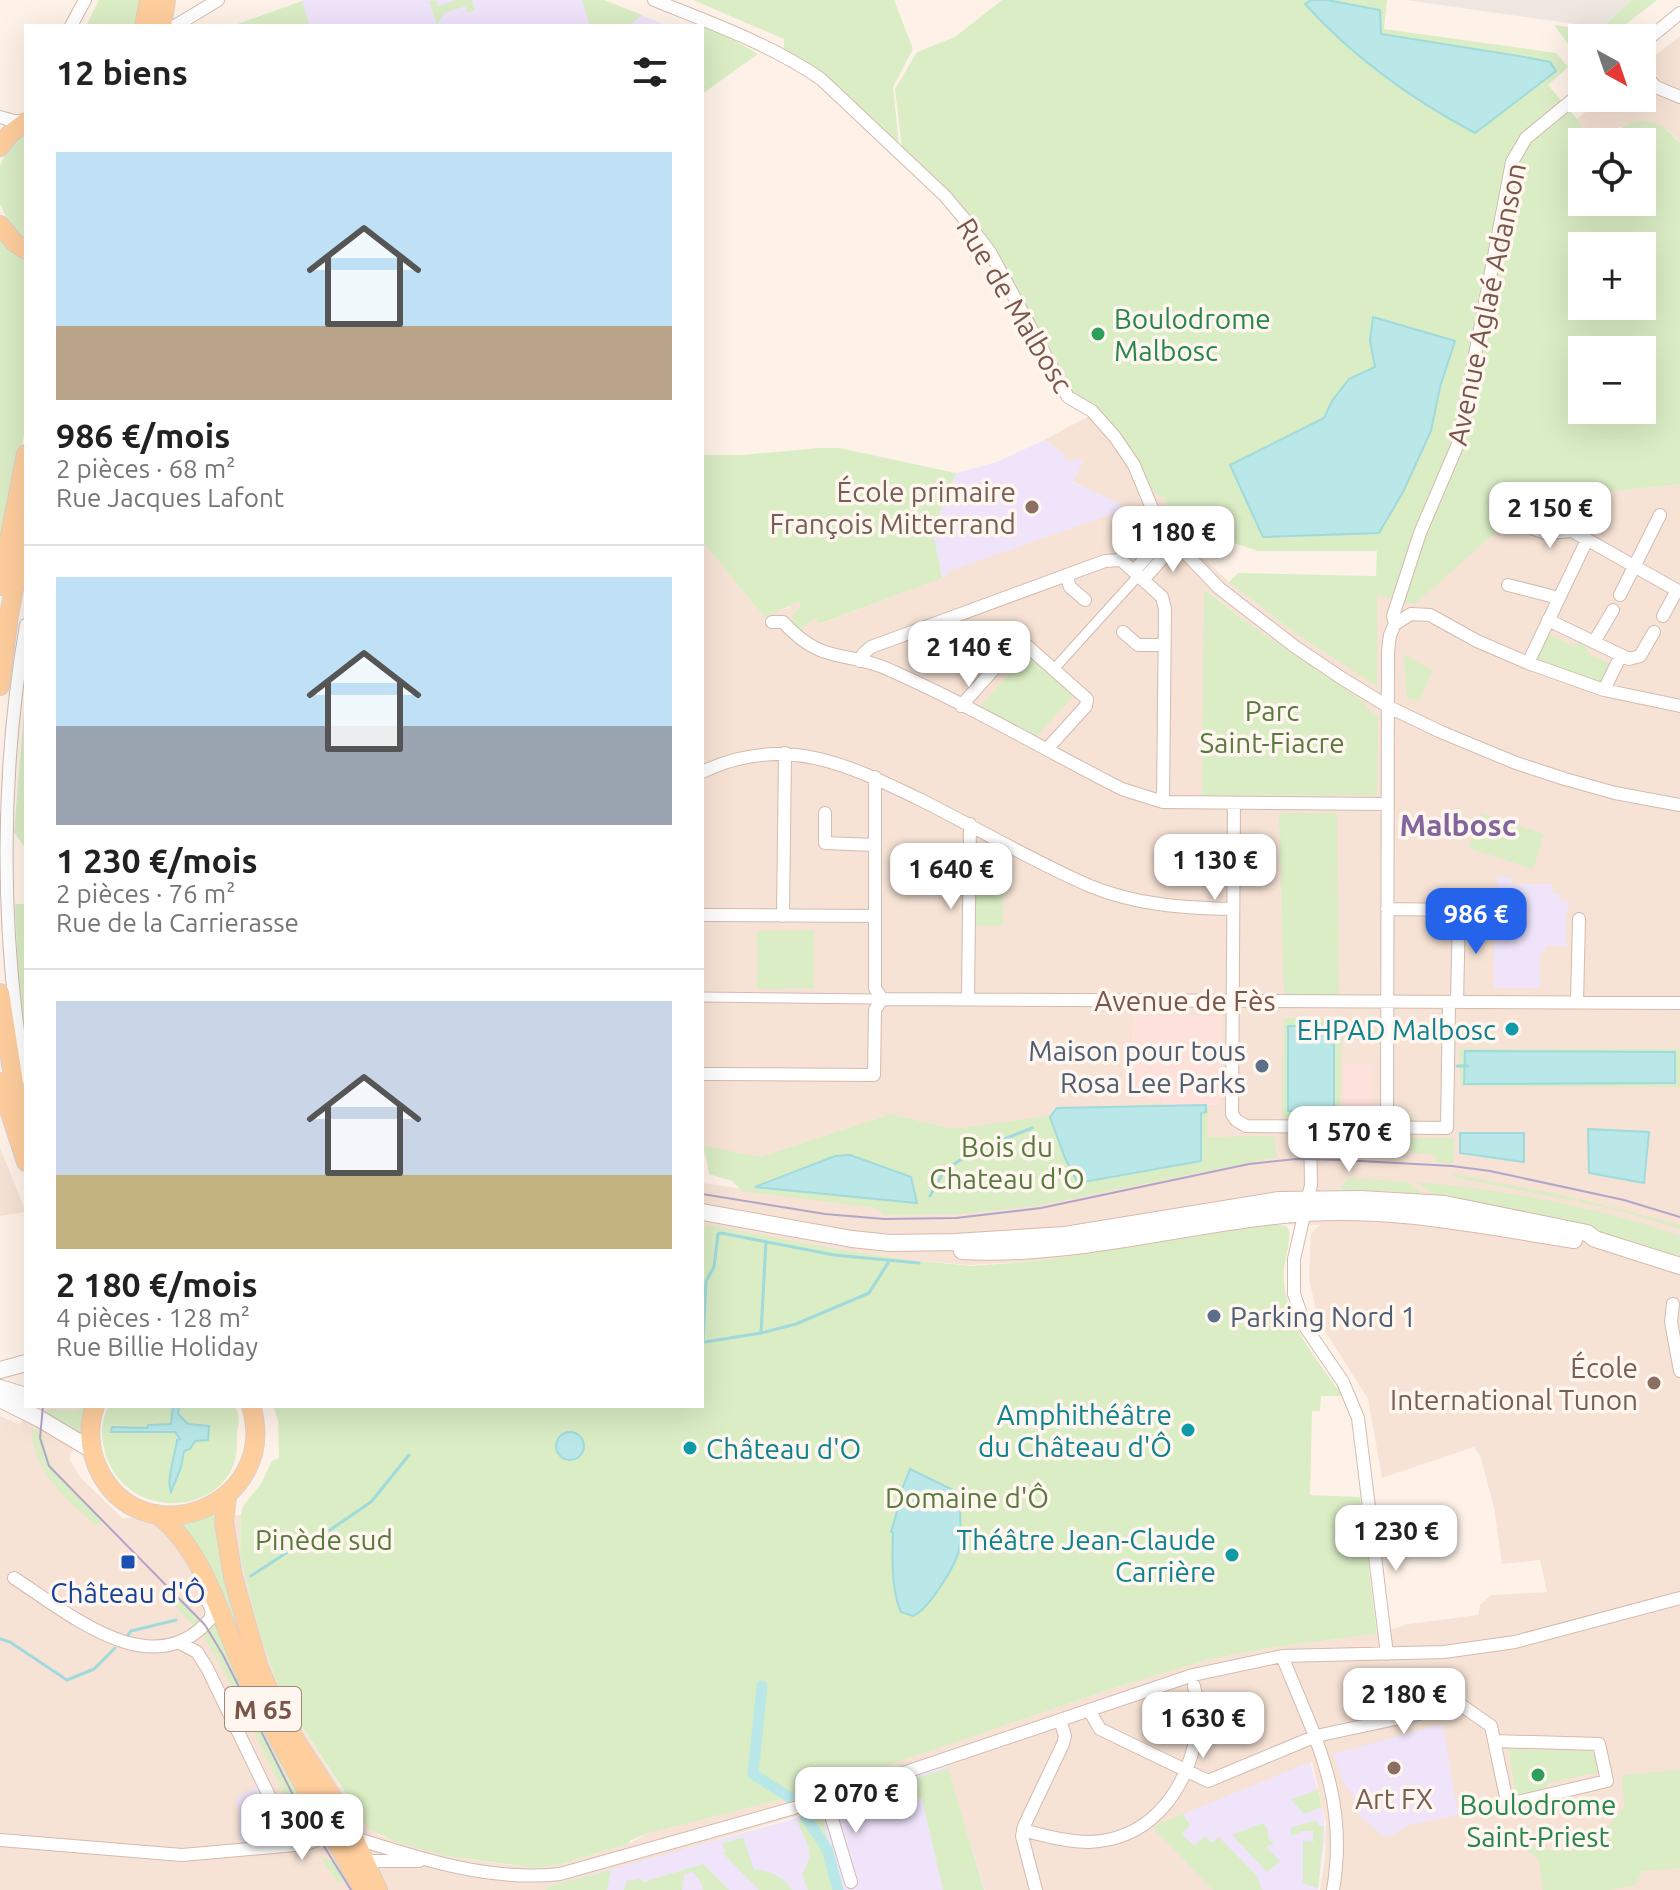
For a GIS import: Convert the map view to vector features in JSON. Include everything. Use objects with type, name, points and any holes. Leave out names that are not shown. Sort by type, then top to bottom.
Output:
[{"type":"main road","points":[[144,24],[149,0]]},
{"type":"main road","points":[[162,24],[166,0]]},
{"type":"main road","points":[[0,147],[24,123]]},
{"type":"main road","points":[[3,232],[24,248]]},
{"type":"main road","points":[[0,586],[24,464]]},
{"type":"main road","points":[[0,686],[24,536]]},
{"type":"main road","points":[[0,993],[14,1083],[24,1116]]},
{"type":"main road","points":[[0,1082],[24,1156]]},
{"type":"main road","points":[[1308,1199],[1584,1241],[1595,1239]]},
{"type":"main road","points":[[704,1212],[890,1243],[1011,1240],[1065,1235],[1254,1204],[1308,1199],[1361,1199],[1445,1204],[1587,1233],[1595,1239],[1680,1266]]},
{"type":"main road","points":[[0,1370],[24,1364]]},
{"type":"main road","points":[[0,1388],[24,1395]]},
{"type":"main road","points":[[0,1399],[92,1450]]},
{"type":"main road","points":[[95,1408],[90,1431],[92,1450],[100,1472],[114,1492],[134,1506],[157,1514],[194,1513],[227,1496],[243,1477],[253,1454],[255,1430],[251,1408]]},
{"type":"main road","name":"M 65","points":[[227,1496],[224,1522],[233,1577],[259,1668],[278,1711],[343,1814],[332,1832]]},
{"type":"main road","name":"M 65","points":[[157,1514],[176,1530],[197,1563],[248,1680],[294,1766],[332,1832],[373,1888]]},
{"type":"main road","points":[[332,1832],[358,1860],[366,1861],[373,1888]]},
{"type":"street","points":[[72,24],[85,0]]},
{"type":"street","points":[[178,24],[217,0]]},
{"type":"street","name":"Rue de Malbosc","points":[[654,0],[721,25],[802,66],[821,79],[945,196],[990,252],[1068,397],[1092,411],[1115,437],[1134,465],[1154,513],[1171,539],[1219,588],[1294,646],[1389,707],[1516,763],[1615,793],[1680,805]]},
{"type":"street","points":[[1656,33],[1680,13]]},
{"type":"street","points":[[1656,85],[1663,92],[1680,97]]},
{"type":"street","name":"Avenue Aglaé Adanson","points":[[1387,1127],[1388,651],[1395,624],[1393,616],[1425,522],[1458,444],[1512,162],[1526,138],[1568,103]]},
{"type":"street","points":[[0,117],[24,121]]},
{"type":"street","points":[[1620,595],[1660,515]]},
{"type":"street","points":[[1534,529],[1546,533],[1572,531],[1586,542],[1677,590]]},
{"type":"street","points":[[1054,669],[1171,539]]},
{"type":"street","points":[[1528,663],[1586,542]]},
{"type":"street","points":[[860,661],[871,647],[1116,558],[1162,597],[1165,609],[1163,802]]},
{"type":"street","points":[[1066,575],[1070,587],[1085,600]]},
{"type":"street","points":[[1663,616],[1677,590],[1680,575]]},
{"type":"street","points":[[1508,585],[1559,598]]},
{"type":"street","points":[[1594,642],[1613,610]]},
{"type":"street","points":[[1395,624],[1411,614],[1430,615],[1477,641],[1528,663],[1604,690],[1680,706]]},
{"type":"street","points":[[1548,620],[1629,659],[1640,656],[1654,632]]},
{"type":"street","points":[[772,622],[783,622],[799,639],[824,653],[889,669],[1122,789],[1163,802],[1387,804]]},
{"type":"street","points":[[1123,632],[1138,645],[1163,645]]},
{"type":"street","points":[[24,635],[7,716],[1,852],[9,974],[24,1072]]},
{"type":"street","points":[[961,706],[1017,643],[1026,645],[1087,699],[1086,706],[1047,749]]},
{"type":"street","points":[[1604,690],[1621,655]]},
{"type":"street","points":[[783,916],[785,753]]},
{"type":"street","points":[[704,771],[736,759],[785,753],[828,759],[875,777],[1090,886],[1173,907],[1233,909]]},
{"type":"street","points":[[704,1074],[874,1075],[875,1010],[878,999],[873,916],[875,777]]},
{"type":"street","points":[[1234,803],[1232,1114],[1236,1120],[1246,1126],[1447,1128],[1459,910],[1387,909]]},
{"type":"street","points":[[825,813],[825,843],[874,845]]},
{"type":"street","points":[[968,999],[970,824]]},
{"type":"street","points":[[704,915],[873,916]]},
{"type":"street","points":[[1577,1002],[1579,919]]},
{"type":"street","name":"Avenue de Fès","points":[[704,997],[1680,1003]]},
{"type":"street","points":[[1310,1126],[1308,1199],[1294,1259],[1294,1294],[1306,1328],[1343,1382],[1358,1418],[1387,1654]]},
{"type":"street","points":[[1673,1304],[1672,1332],[1680,1371]]},
{"type":"street","points":[[14,1578],[102,1634],[155,1647],[180,1643],[212,1616],[201,1586],[197,1563]]},
{"type":"street","points":[[0,1840],[182,1855],[259,1849],[290,1839],[332,1832],[430,1860],[515,1875],[560,1874],[826,1799],[1193,1675],[1282,1656],[1444,1652],[1515,1642],[1680,1598]]},
{"type":"street","points":[[180,1643],[197,1652],[207,1668],[290,1839]]},
{"type":"street","points":[[1282,1656],[1332,1783],[1338,1836],[1333,1890]]},
{"type":"street","points":[[1023,1830],[1054,1838],[1090,1842],[1118,1837],[1142,1826],[1156,1815],[1187,1773],[1201,1722],[1194,1686]]},
{"type":"street","points":[[1089,1710],[1100,1729],[1187,1773],[1212,1781],[1316,1736],[1461,1705],[1488,1722],[1509,1804],[1607,1781],[1599,1744],[1494,1741]]},
{"type":"street","points":[[1036,1890],[1022,1836],[1063,1744],[1065,1736],[1060,1720]]},
{"type":"street","points":[[826,1799],[851,1882]]},
{"type":"street","points":[[290,1839],[315,1842],[332,1832]]},
{"type":"street","points":[[366,1861],[430,1860]]},
{"type":"street","points":[[373,1888],[388,1867],[397,1862]]},
{"type":"shaded area","points":[[305,0],[604,0],[663,24],[238,24]]},
{"type":"shaded area","points":[[1406,0],[1631,0],[1606,24],[1574,24]]},
{"type":"shaded area","points":[[1680,36],[1680,142],[1668,130],[1656,128],[1582,128],[1577,119],[1585,112],[1656,112],[1656,55]]},
{"type":"shaded area","points":[[1089,416],[1160,497],[1164,496],[1179,535],[1229,582],[1298,635],[1377,685],[1377,594],[1532,500],[1680,484],[1680,1890],[1320,1890],[1326,1822],[1312,1762],[1153,1827],[1213,1890],[985,1890],[946,1764],[812,1811],[547,1887],[546,1890],[0,1890],[0,1416],[20,1425],[27,1408],[97,1408],[69,1458],[80,1477],[122,1518],[241,1515],[240,1555],[259,1632],[282,1696],[341,1788],[378,1835],[446,1856],[536,1868],[561,1864],[628,1844],[649,1833],[810,1792],[1117,1687],[1207,1660],[1274,1647],[1377,1634],[1408,1624],[1478,1615],[1480,1605],[1491,1595],[1547,1592],[1540,1560],[1502,1564],[1494,1508],[1480,1455],[1474,1447],[1382,1478],[1368,1399],[1318,1320],[1309,1278],[1311,1233],[1320,1225],[1275,1224],[1038,1261],[969,1265],[909,1260],[704,1230],[704,1183],[777,1194],[1206,1112],[1206,1105],[1220,1104],[1221,1016],[1134,1016],[1132,1100],[1161,1100],[1161,1107],[1057,1108],[1047,1116],[997,1129],[948,1128],[891,1114],[760,1157],[704,1155],[704,543],[765,618],[798,600],[802,605],[794,613],[817,617],[820,624],[947,576],[946,572],[1091,491],[1073,481],[1064,461],[1065,455],[1044,440]],"holes":[[[1205,589],[1249,624],[1366,704],[1366,708],[1202,796]]]},
{"type":"shaded area","name":"École primaire François Mitterrand","points":[[1044,440],[1065,455],[1065,461],[1084,459],[1073,482],[1119,503],[1124,510],[947,572],[947,576],[942,578],[933,532],[956,473],[997,462]]},
{"type":"shaded area","points":[[1497,877],[1511,877],[1512,884],[1552,884],[1552,892],[1560,895],[1561,901],[1570,901],[1566,915],[1566,946],[1545,946],[1545,952],[1540,953],[1540,988],[1494,988],[1494,917],[1466,916],[1462,901],[1497,902]]},
{"type":"shaded area","points":[[1134,1015],[1221,1016],[1220,1104],[1161,1107],[1161,1100],[1132,1100]]},
{"type":"shaded area","points":[[1344,1064],[1372,1065],[1372,1118],[1344,1117]]},
{"type":"shaded area","points":[[0,1148],[24,1212],[0,1216]]},
{"type":"shaded area","name":"Art FX","points":[[1443,1724],[1458,1815],[1409,1825],[1392,1836],[1382,1835],[1356,1812],[1361,1807],[1343,1782],[1333,1754]]},
{"type":"shaded area","points":[[1310,1762],[1324,1815],[1325,1838],[1318,1890],[1213,1890],[1152,1827]]},
{"type":"shaded area","points":[[946,1764],[985,1890],[546,1890],[546,1887],[790,1820]]},
{"type":"shaded area","points":[[260,1786],[279,1826],[270,1839],[240,1842],[237,1797]]},
{"type":"green space","points":[[99,0],[142,0],[136,24],[87,24]]},
{"type":"green space","points":[[436,0],[438,6],[456,0],[472,0],[475,10],[468,13],[466,6],[444,13],[437,24],[429,1]]},
{"type":"green space","points":[[582,0],[604,0],[642,15],[631,24],[589,24]]},
{"type":"green space","points":[[693,0],[894,0],[913,49],[893,87],[899,145],[824,73],[784,49],[784,39]]},
{"type":"green space","points":[[1002,0],[1387,0],[1384,29],[1556,53],[1568,67],[1548,85],[1582,128],[1568,128],[1568,216],[1656,216],[1656,128],[1621,128],[1649,121],[1666,129],[1680,142],[1680,484],[1532,500],[1415,604],[1377,595],[1377,686],[1298,635],[1229,582],[1238,573],[1376,576],[1377,551],[1258,551],[1183,526],[1179,535],[1164,496],[1160,498],[1079,405],[986,243],[970,258],[972,220],[902,149],[895,89],[917,52],[955,37]]},
{"type":"green space","points":[[1631,0],[1657,0],[1626,24],[1606,24]]},
{"type":"green space","points":[[302,1],[309,24],[238,24]]},
{"type":"green space","points":[[704,23],[758,54],[704,93],[704,24]]},
{"type":"green space","points":[[1554,25],[1568,27],[1568,44]]},
{"type":"green space","points":[[24,133],[24,238],[10,225],[0,204],[0,166],[7,150]]},
{"type":"green space","points":[[0,239],[24,257],[24,435],[0,562]]},
{"type":"green space","points":[[839,448],[956,473],[933,531],[942,578],[819,624],[816,618],[797,632],[792,622],[794,613],[801,606],[798,601],[765,618],[704,543],[704,455]]},
{"type":"green space","name":"Parc Saint-Fiacre","points":[[1204,589],[1249,624],[1367,704],[1366,708],[1378,716],[1377,795],[1202,796]]},
{"type":"green space","points":[[1547,633],[1575,647],[1579,640],[1589,645],[1586,652],[1613,665],[1604,684],[1538,662],[1535,658]]},
{"type":"green space","points":[[1029,654],[1074,695],[1037,736],[980,706]]},
{"type":"green space","points":[[1404,654],[1433,671],[1419,701],[1407,698]]},
{"type":"green space","points":[[24,712],[24,846],[14,832]]},
{"type":"green space","name":"Parc Saint-Fiacre","points":[[1279,813],[1337,815],[1339,995],[1284,996]]},
{"type":"green space","points":[[1480,813],[1544,834],[1533,869],[1469,848]]},
{"type":"green space","points":[[973,891],[1003,891],[1003,925],[973,926]]},
{"type":"green space","points":[[15,904],[24,904],[24,1045],[20,1024]]},
{"type":"green space","points":[[814,930],[814,988],[757,989],[757,931]]},
{"type":"green space","points":[[1284,1018],[1342,1018],[1340,1118],[1282,1117]]},
{"type":"green space","points":[[1459,1049],[1680,1049],[1680,1087],[1461,1086]]},
{"type":"green space","name":"Bois du Chateau d'O","points":[[1208,1107],[1207,1137],[1274,1136],[1277,1157],[1035,1206],[963,1214],[883,1215],[880,1210],[869,1207],[742,1191],[732,1181],[709,1174],[704,1146],[760,1157],[891,1114],[948,1128],[962,1128],[1047,1116],[1057,1108]]},
{"type":"green space","points":[[1367,1137],[1366,1150],[1322,1152],[1327,1138]]},
{"type":"green space","points":[[1410,1138],[1454,1138],[1454,1163],[1436,1162],[1435,1155],[1410,1153]]},
{"type":"green space","points":[[1453,1174],[1576,1198],[1575,1201],[1453,1177]]},
{"type":"green space","points":[[1349,1178],[1408,1182],[1428,1198],[1393,1191],[1339,1189]]},
{"type":"green space","points":[[1416,1182],[1482,1189],[1617,1216],[1680,1236],[1680,1258],[1602,1233],[1452,1199],[1452,1196],[1435,1196]]},
{"type":"green space","points":[[1579,1199],[1680,1225],[1680,1229],[1579,1202]]},
{"type":"green space","name":"Domaine d'Ô","points":[[1275,1224],[1286,1226],[1289,1243],[1284,1274],[1291,1312],[1305,1342],[1343,1396],[1321,1396],[1320,1411],[1312,1411],[1310,1495],[1360,1497],[1377,1634],[1274,1647],[1207,1660],[1117,1687],[810,1792],[649,1833],[628,1844],[561,1864],[536,1868],[446,1856],[396,1842],[369,1829],[282,1696],[259,1632],[240,1555],[243,1506],[261,1484],[272,1461],[279,1458],[278,1420],[274,1408],[704,1408],[704,1228],[708,1225],[909,1260],[972,1266],[1038,1261]]},
{"type":"green space","points":[[84,1408],[81,1433],[45,1414],[47,1409],[72,1411]]},
{"type":"green space","points":[[107,1408],[236,1408],[239,1420],[233,1466],[220,1485],[201,1498],[178,1503],[155,1501],[133,1491],[115,1474],[104,1448],[104,1416]]},
{"type":"green space","points":[[32,1429],[43,1435],[45,1448],[56,1472],[102,1519],[96,1526],[53,1484],[45,1472],[38,1459]]},
{"type":"green space","points":[[213,1514],[229,1598],[245,1645],[240,1646],[178,1523]]},
{"type":"green space","points":[[170,1588],[204,1622],[195,1627],[164,1594]]},
{"type":"green space","points":[[216,1622],[304,1804],[293,1811],[219,1662],[201,1633]]},
{"type":"green space","points":[[1509,1749],[1590,1751],[1595,1756],[1599,1772],[1547,1783],[1548,1790],[1515,1795]]},
{"type":"green space","points":[[948,1768],[984,1890],[943,1890],[922,1798],[904,1802],[900,1792],[846,1805],[846,1801]]},
{"type":"green space","points":[[1680,1770],[1680,1868],[1642,1871],[1636,1885],[1610,1890],[1543,1890],[1539,1860],[1513,1839],[1549,1850],[1576,1849],[1599,1835],[1624,1807],[1622,1775]]},
{"type":"green space","points":[[1318,1789],[1322,1807],[1304,1814],[1291,1800]]},
{"type":"green space","points":[[822,1813],[836,1890],[808,1890],[802,1874],[809,1852],[798,1820]]},
{"type":"green space","points":[[1183,1814],[1190,1825],[1182,1834],[1194,1846],[1205,1836],[1212,1843],[1219,1837],[1257,1876],[1262,1890],[1213,1890],[1152,1827]]},
{"type":"green space","points":[[1316,1820],[1319,1826],[1324,1826],[1318,1888],[1303,1883],[1303,1841],[1313,1842],[1313,1831],[1291,1836],[1291,1828]]},
{"type":"green space","points":[[1263,1823],[1268,1829],[1268,1838],[1274,1843],[1266,1847],[1280,1861],[1267,1872],[1232,1835]]},
{"type":"green space","points":[[743,1837],[754,1870],[776,1875],[792,1890],[759,1890],[723,1853],[726,1850],[721,1844]]},
{"type":"green space","points":[[320,1856],[337,1863],[347,1878],[338,1883]]},
{"type":"green space","points":[[703,1864],[729,1890],[703,1890],[693,1872],[684,1874],[682,1890],[624,1890],[627,1881],[640,1879],[644,1882]]},
{"type":"green space","points":[[611,1870],[607,1890],[546,1890],[546,1887]]},
{"type":"water","points":[[1312,0],[1380,10],[1381,34],[1550,62],[1556,71],[1475,133],[1406,91],[1363,59],[1305,4]]},
{"type":"water","points":[[1373,317],[1455,341],[1440,387],[1431,431],[1403,492],[1379,533],[1263,537],[1230,465],[1324,418],[1332,401],[1349,379],[1375,367],[1370,341]]},
{"type":"water","points":[[1288,1026],[1334,1026],[1334,1111],[1288,1111]]},
{"type":"water","points":[[1465,1051],[1675,1052],[1675,1083],[1464,1084]]},
{"type":"water","points":[[1206,1105],[1206,1112],[1201,1113],[1201,1161],[1078,1183],[1050,1117],[1057,1108]]},
{"type":"water","points":[[1588,1129],[1649,1132],[1644,1183],[1589,1173]]},
{"type":"water","points":[[1460,1133],[1524,1133],[1524,1162],[1460,1153]]},
{"type":"water","points":[[850,1155],[911,1177],[917,1203],[755,1187],[835,1156]]},
{"type":"water","points":[[173,1408],[179,1408],[178,1414],[188,1424],[209,1426],[208,1440],[195,1441],[190,1449],[184,1451],[171,1492],[170,1474],[177,1440],[180,1439],[175,1432],[111,1432],[112,1427],[147,1428],[148,1425],[171,1424]]},
{"type":"water","points":[[570,1432],[580,1436],[584,1446],[580,1456],[570,1460],[560,1456],[556,1446],[560,1436]]},
{"type":"water","points":[[910,1469],[959,1493],[960,1522],[959,1550],[952,1567],[933,1597],[913,1616],[901,1612],[898,1603],[891,1532],[899,1497]]},
{"type":"waterway","points":[[1457,1066],[1468,1066]]},
{"type":"waterway","points":[[930,1196],[944,1171],[972,1152],[1032,1128]]},
{"type":"waterway","points":[[704,1322],[706,1281],[714,1267],[718,1234],[721,1233],[834,1255],[919,1263]]},
{"type":"waterway","points":[[761,1333],[766,1241]]},
{"type":"waterway","points":[[705,1342],[796,1324],[869,1293],[888,1263]]},
{"type":"waterway","points":[[330,1530],[371,1502],[409,1455]]},
{"type":"waterway","points":[[251,1576],[321,1535]]},
{"type":"waterway","points":[[128,1635],[131,1631],[176,1620]]},
{"type":"waterway","points":[[0,1639],[10,1642],[67,1680],[94,1669],[115,1648]]},
{"type":"waterway","points":[[762,1686],[753,1774],[789,1797]]},
{"type":"waterway","points":[[805,1816],[827,1849],[838,1890]]},
{"type":"tram line","points":[[704,1194],[825,1214],[884,1219],[956,1218],[1041,1208],[1249,1164],[1296,1159],[1342,1160],[1490,1171],[1624,1200],[1680,1217]]},
{"type":"tram line","points":[[43,1408],[40,1438],[49,1466],[205,1625],[295,1799],[351,1890]]},
{"type":"place","name":"Boulodrome Malbosc","points":[[1098,334]]},
{"type":"place","name":"École primaire François Mitterrand","points":[[1032,507]]},
{"type":"place","name":"EHPAD Malbosc","points":[[1512,1029]]},
{"type":"place","name":"Maison pour tous Rosa Lee Parks","points":[[1262,1066]]},
{"type":"place","name":"Parking Nord 1","points":[[1214,1316]]},
{"type":"place","name":"École International Tunon","points":[[1654,1383]]},
{"type":"place","name":"Amphithéâtre du Château d'Ô","points":[[1188,1430]]},
{"type":"place","name":"Château d'O","points":[[690,1448]]},
{"type":"place","name":"Théâtre Jean-Claude Carrière","points":[[1232,1555]]},
{"type":"place","name":"Château d'Ô","points":[[128,1562]]},
{"type":"place","name":"Art FX","points":[[1394,1768]]},
{"type":"place","name":"Boulodrome Saint-Priest","points":[[1538,1775]]},
{"type":"district","name":"Malbosc","points":[[1458,825]]},
{"type":"park label","name":"Pinède sud","points":[[324,1539]]}]
